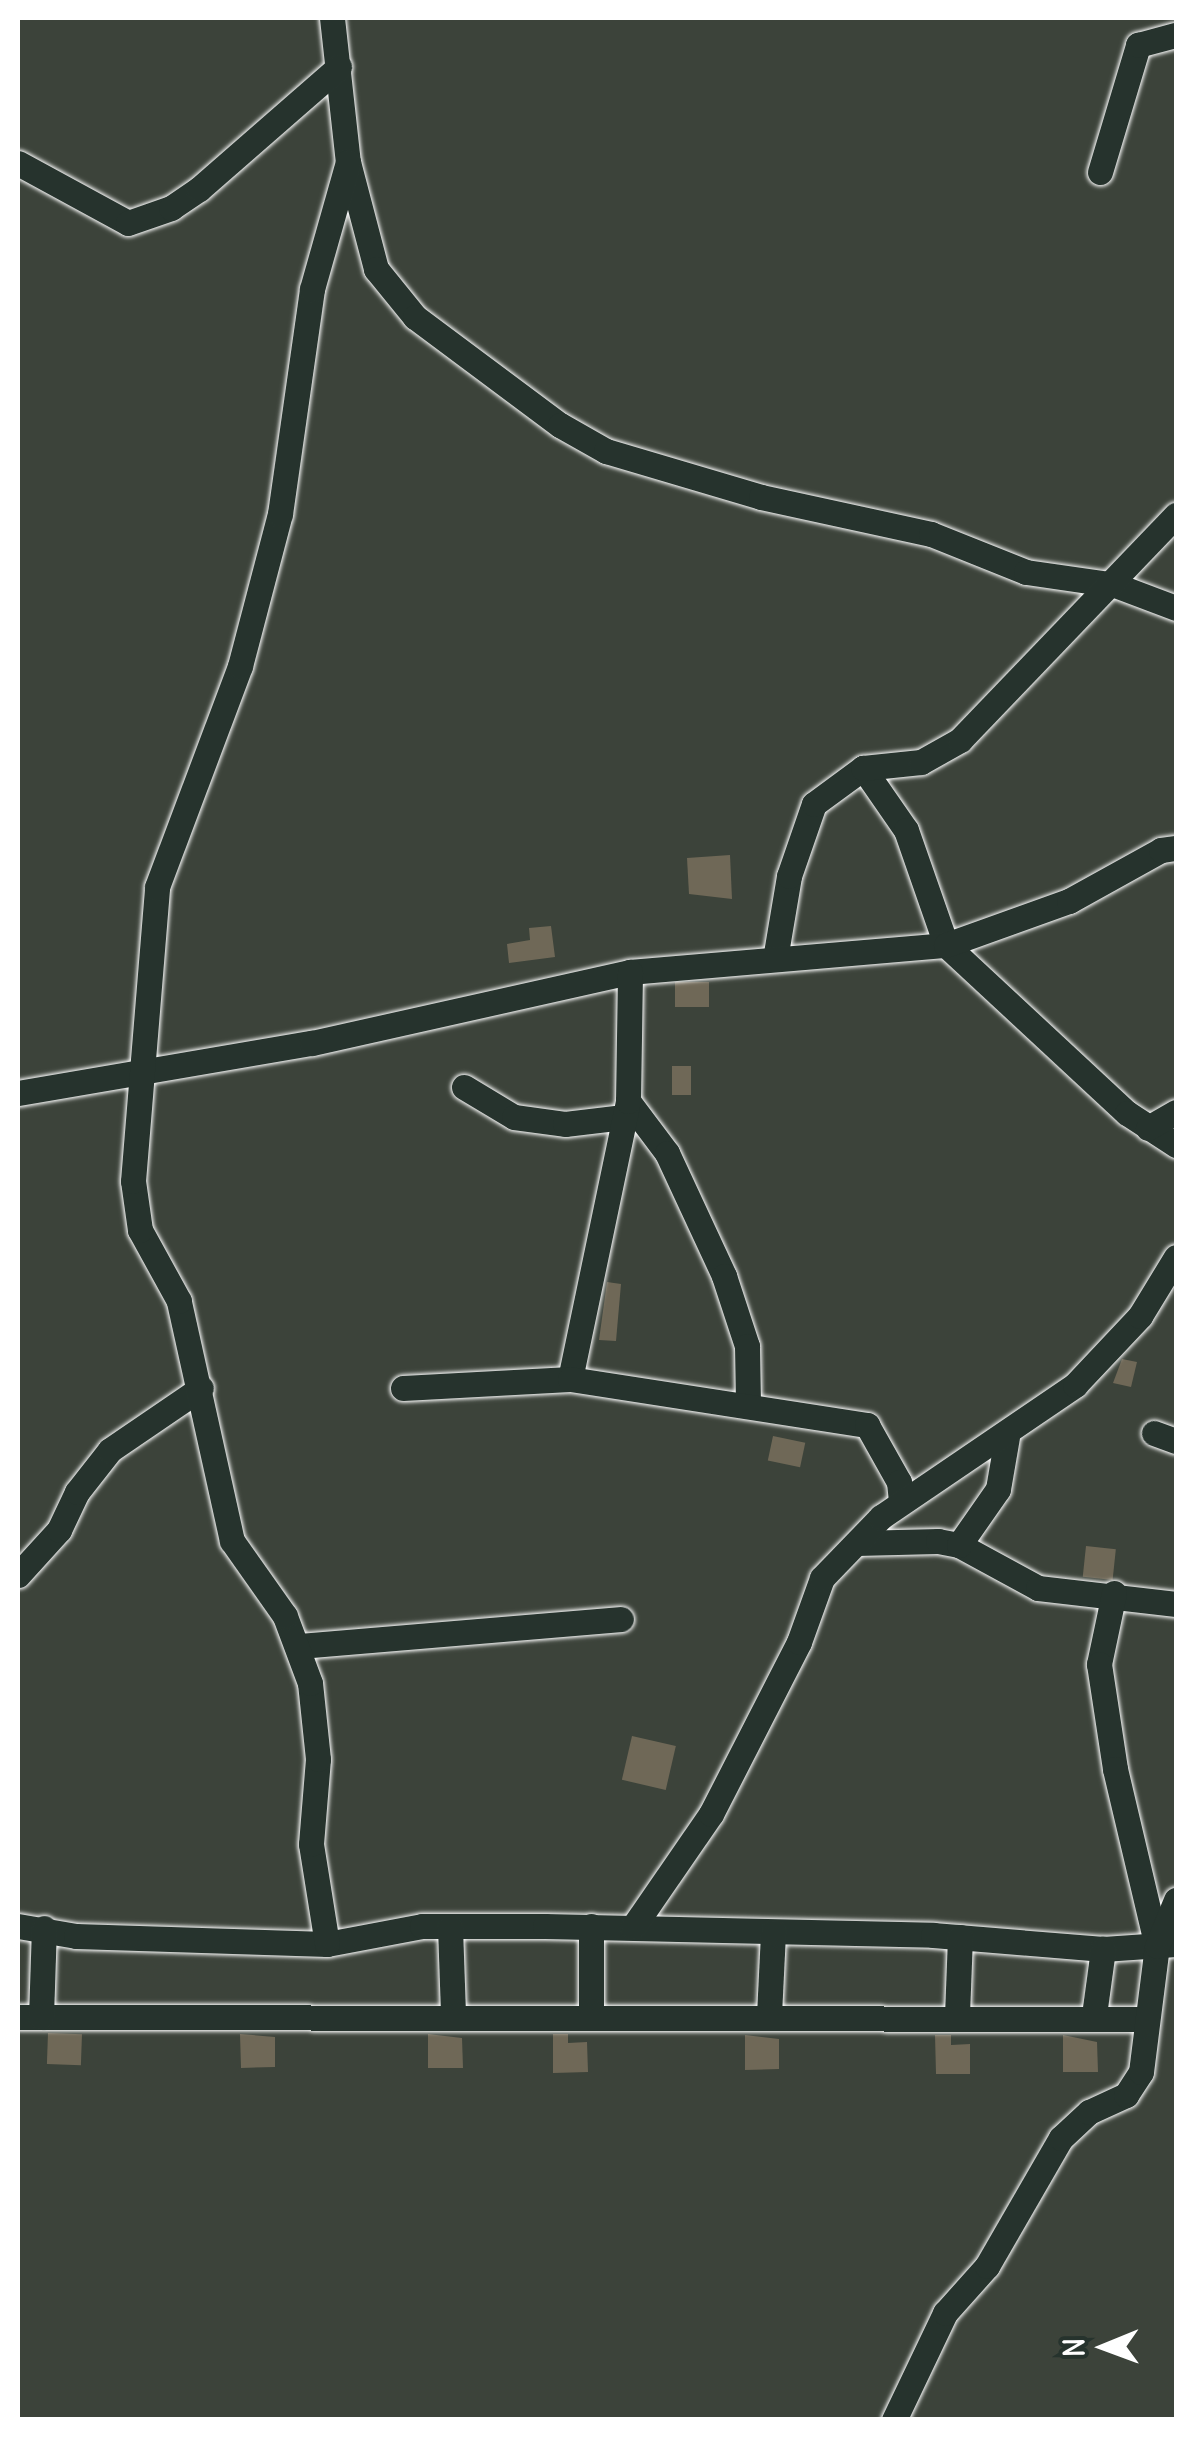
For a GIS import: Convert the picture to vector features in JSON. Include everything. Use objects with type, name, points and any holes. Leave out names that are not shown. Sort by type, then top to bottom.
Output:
[{"type":"street","points":[[332,18],[348,162],[366,240],[390,292],[560,426],[606,451],[761,497],[931,534],[1026,572],[1115,585],[1176,608]]},
{"type":"street","points":[[1100,172],[1138,44],[1176,35]]},
{"type":"street","points":[[18,164],[128,223],[170,208],[199,189],[339,67]]},
{"type":"street","points":[[327,1944],[312,1844],[318,1758],[300,1646],[232,1541],[216,1489],[201,1388],[179,1302],[140,1230],[135,1207],[140,1070],[157,886],[240,666],[280,514],[312,288],[348,162]]},
{"type":"street","points":[[775,958],[804,822],[826,792],[863,768],[921,762],[960,740],[1115,585],[1176,515]]},
{"type":"street","points":[[863,768],[906,830],[946,945],[1056,1051],[1148,1128],[1176,1145]]},
{"type":"street","points":[[18,1094],[312,1043],[630,972],[946,945],[1069,900],[1160,850],[1176,848]]},
{"type":"street","points":[[570,1379],[626,1109],[630,972]]},
{"type":"street","points":[[464,1087],[514,1117],[565,1124],[626,1109]]},
{"type":"street","points":[[626,1109],[672,1162],[724,1276],[747,1346],[748,1405]]},
{"type":"street","points":[[1148,1128],[1176,1112]]},
{"type":"street","points":[[634,1927],[710,1814],[799,1642],[822,1578],[901,1502],[1006,1437],[1119,1340],[1176,1257]]},
{"type":"street","points":[[403,1388],[570,1379],[867,1425],[899,1482],[901,1502]]},
{"type":"street","points":[[18,1575],[59,1530],[77,1492],[110,1450],[201,1388]]},
{"type":"street","points":[[958,1545],[998,1488],[1006,1437]]},
{"type":"street","points":[[857,1543],[958,1545],[1038,1588],[1114,1593],[1176,1604]]},
{"type":"street","points":[[1114,1593],[1100,1664],[1116,1769],[1167,1945]]},
{"type":"street","points":[[300,1646],[621,1619]]},
{"type":"street","points":[[894,2420],[945,2313],[988,2266],[1061,2138],[1088,2112],[1126,2095],[1142,2072],[1145,2019],[1176,1900]]},
{"type":"street","points":[[18,1926],[108,1938],[327,1944],[450,1927],[592,1926],[960,1937],[1103,1948],[1167,1945]]},
{"type":"street","points":[[590,2015],[592,1926]]},
{"type":"street","points":[[450,1927],[453,2015]]},
{"type":"street","points":[[44,1928],[29,2018],[1094,2015],[1145,2019]]},
{"type":"street","points":[[769,2015],[773,1932]]},
{"type":"street","points":[[956,2015],[960,1937]]},
{"type":"street","points":[[1094,2015],[1103,1948]]},
{"type":"building","points":[[730,855],[732,899],[689,894],[687,858]]},
{"type":"building","points":[[551,926],[555,957],[509,963],[507,944],[530,940],[529,928]]},
{"type":"building","points":[[675,982],[709,982],[709,1007],[675,1007]]},
{"type":"building","points":[[672,1066],[691,1066],[691,1095],[672,1095]]},
{"type":"building","points":[[607,1282],[621,1284],[616,1341],[599,1340]]},
{"type":"building","points":[[1122,1359],[1137,1362],[1131,1387],[1113,1383]]},
{"type":"building","points":[[773,1436],[805,1443],[800,1467],[768,1460]]},
{"type":"building","points":[[1086,1546],[1116,1549],[1113,1580],[1083,1577]]},
{"type":"building","points":[[632,1736],[676,1746],[666,1790],[622,1780]]},
{"type":"building","points":[[48,2033],[82,2034],[81,2065],[47,2064]]},
{"type":"building","points":[[240,2034],[275,2037],[275,2067],[241,2068]]},
{"type":"building","points":[[428,2034],[462,2038],[463,2068],[428,2068]]},
{"type":"building","points":[[553,2034],[568,2034],[568,2043],[587,2042],[588,2072],[553,2073]]},
{"type":"building","points":[[745,2035],[779,2039],[779,2069],[745,2070]]},
{"type":"building","points":[[935,2035],[951,2035],[951,2045],[970,2044],[970,2074],[936,2074]]},
{"type":"building","points":[[1063,2035],[1097,2042],[1098,2072],[1063,2072]]}]
